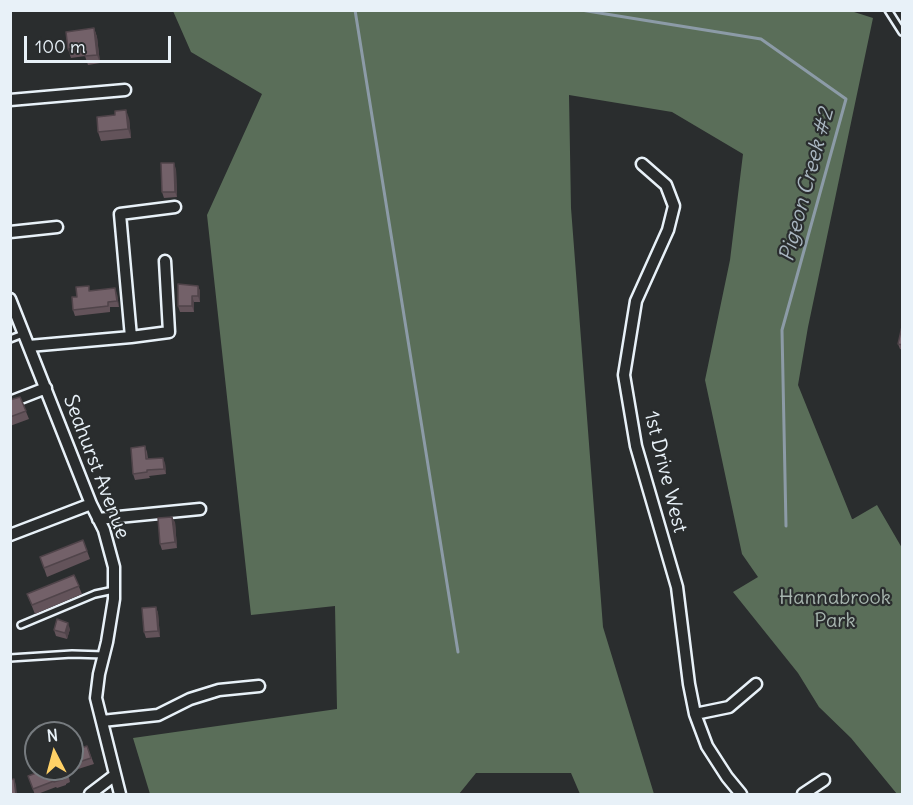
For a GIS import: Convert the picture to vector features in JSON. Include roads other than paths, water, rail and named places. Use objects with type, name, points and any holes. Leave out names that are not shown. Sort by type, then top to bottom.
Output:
[{"type":"street","points":[[10,100],[125,90]]},
{"type":"street","name":"1st Drive West","points":[[642,164],[666,185],[674,206],[668,230],[636,301],[624,375],[636,446],[677,587],[695,714],[707,746],[741,795]]},
{"type":"street","points":[[131,337],[120,214],[175,207]]},
{"type":"street","points":[[10,231],[57,227]]},
{"type":"street","points":[[30,346],[169,332],[165,261]]},
{"type":"street","name":"Seahurst Avenue","points":[[10,299],[91,504],[104,530],[114,567],[114,603],[96,698],[120,795]]},
{"type":"street","points":[[10,402],[46,388]]},
{"type":"street","points":[[10,535],[91,504]]},
{"type":"street","points":[[98,519],[200,509]]},
{"type":"street","points":[[695,714],[729,707],[756,684]]},
{"type":"street","points":[[102,721],[158,715],[190,699],[219,690],[259,686]]},
{"type":"street","points":[[90,795],[116,775]]},
{"type":"street","points":[[803,795],[824,780]]},
{"type":"lane","points":[[888,10],[903,32]]},
{"type":"lane","points":[[10,339],[24,333]]},
{"type":"lane","points":[[21,625],[95,594],[114,590]]},
{"type":"lane","points":[[10,658],[72,654],[104,655]]},
{"type":"waterway","points":[[355,10],[458,652]]},
{"type":"waterway","name":"Pigeon Creek #2","points":[[581,10],[761,39],[846,99],[782,330],[786,526]]},
{"type":"park label","name":"Hannabrook Park","points":[[835,610]]}]
